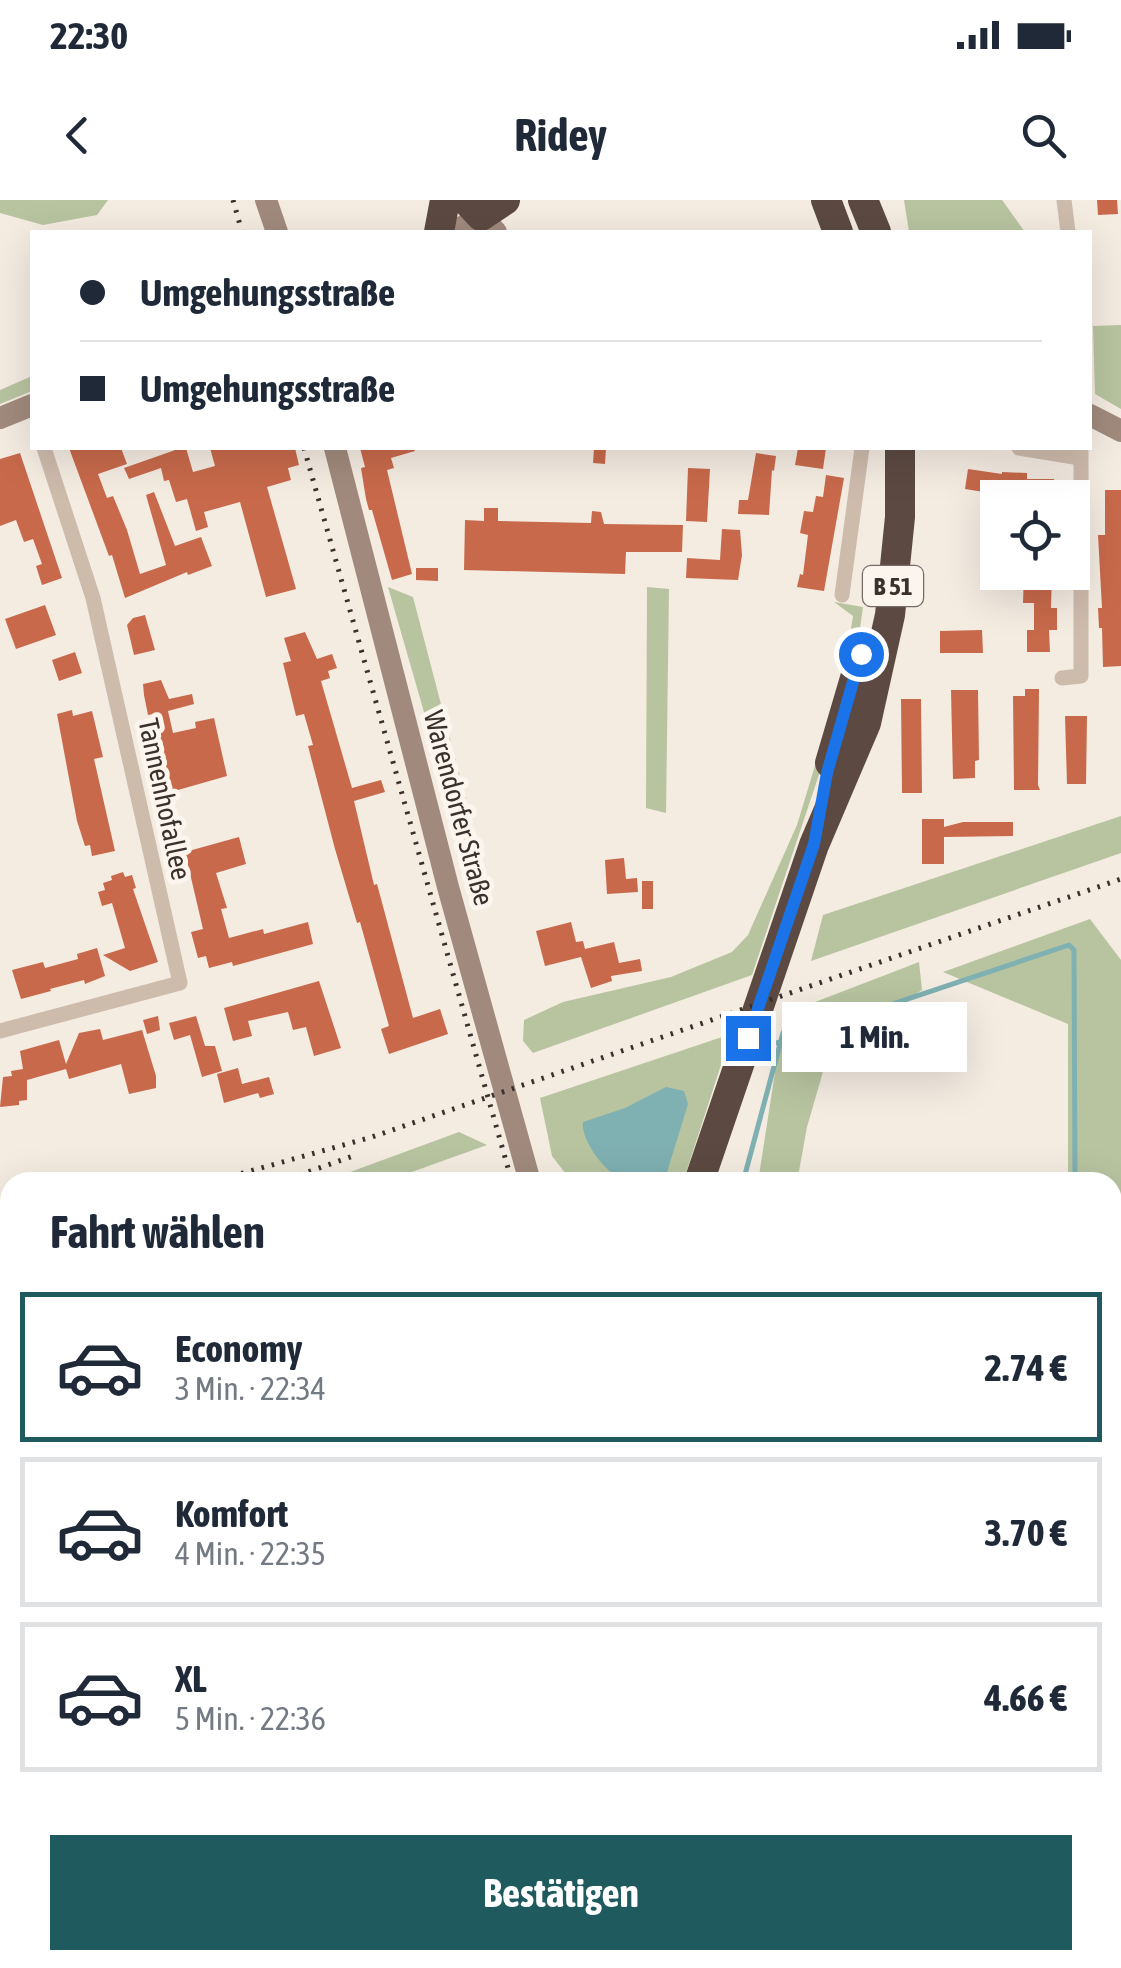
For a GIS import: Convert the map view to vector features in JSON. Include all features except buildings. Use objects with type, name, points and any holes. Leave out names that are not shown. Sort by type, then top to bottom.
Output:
[{"type":"highway","points":[[439,230],[445,200]]},
{"type":"highway","points":[[826,200],[837,230]]},
{"type":"highway","points":[[847,200],[859,230]]},
{"type":"highway","points":[[864,200],[875,230]]},
{"type":"highway","points":[[883,200],[888,230]]},
{"type":"highway","name":"B 51","points":[[814,844],[827,773],[854,688],[876,586],[882,450]]},
{"type":"highway","name":"B 51","points":[[702,1172],[814,844],[866,723],[890,615],[900,517],[900,450]]},
{"type":"highway","points":[[866,723],[905,618],[914,550],[916,450]]},
{"type":"main road","points":[[266,200],[276,230]]},
{"type":"main road","points":[[456,230],[487,212]]},
{"type":"main road","points":[[0,418],[30,409]]},
{"type":"main road","points":[[1092,417],[1121,431]]},
{"type":"main road","name":"Warendorfer Straße","points":[[335,450],[527,1172]]},
{"type":"street","points":[[1064,200],[1068,230]]},
{"type":"street","name":"Tannenhofallee","points":[[0,1031],[180,982],[93,598],[45,450]]},
{"type":"street","points":[[842,594],[862,450]]},
{"type":"street","points":[[1043,450],[1080,453],[1081,676],[1062,678]]},
{"type":"green space","points":[[0,200],[108,200],[97,215],[43,225],[0,213]]},
{"type":"green space","points":[[904,200],[1002,200],[1024,230],[909,230]]},
{"type":"green space","points":[[1121,325],[1121,409],[1095,394],[1093,326]]},
{"type":"green space","points":[[30,377],[30,392],[0,404],[0,390]]},
{"type":"green space","points":[[388,587],[413,597],[489,888],[472,879]]},
{"type":"green space","points":[[647,587],[669,589],[666,813],[646,808]]},
{"type":"green space","points":[[834,602],[863,607],[854,670],[752,975],[533,1053],[523,1041],[524,1020],[563,1002],[671,977],[732,952],[748,935],[797,825],[845,667],[853,616]]},
{"type":"green space","points":[[1121,816],[1121,853],[811,961],[823,915]]},
{"type":"green space","points":[[1090,919],[1121,960],[1121,1172],[1068,1172],[1068,1024],[943,972]]},
{"type":"green space","points":[[919,962],[922,990],[829,1051],[799,1172],[760,1172],[784,1014]]},
{"type":"green space","points":[[731,1034],[686,1172],[564,1172],[552,1156],[540,1098]]},
{"type":"green space","points":[[459,1132],[487,1145],[412,1172],[350,1172]]},
{"type":"water","points":[[666,1087],[684,1091],[688,1104],[667,1172],[610,1172],[596,1155],[583,1122],[625,1108]]},
{"type":"waterway","points":[[770,1045],[1069,945],[1074,950],[1075,1172]]},
{"type":"waterway","points":[[746,1172],[783,1033]]},
{"type":"railway","points":[[233,200],[241,230]]},
{"type":"railway","points":[[305,450],[509,1172]]},
{"type":"railway","points":[[247,1172],[372,1137],[1121,879]]},
{"type":"railway","points":[[308,1172],[356,1155]]},
{"type":"route","points":[[748,1038],[814,844],[827,773],[861,654]]}]
